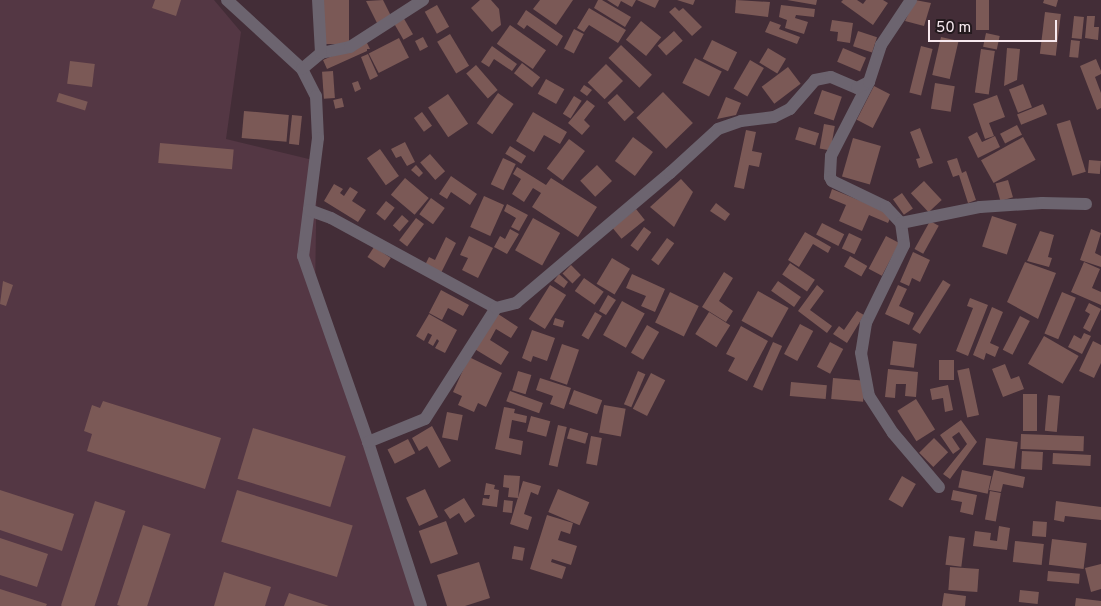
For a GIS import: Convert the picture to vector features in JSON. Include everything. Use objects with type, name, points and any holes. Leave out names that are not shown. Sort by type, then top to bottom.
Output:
[{"type":"street","points":[[227,0],[302,69],[316,96],[318,138],[304,256],[368,442],[421,606]]},
{"type":"street","points":[[318,0],[321,53]]},
{"type":"street","points":[[302,69],[321,53],[350,48],[423,0]]},
{"type":"street","points":[[911,0],[881,45],[869,82],[831,156],[830,177],[832,181],[886,207],[901,223],[904,245],[866,324],[861,353],[869,396],[893,433],[938,488]]},
{"type":"street","points":[[308,210],[331,218],[496,308],[516,303],[718,130],[741,121],[774,117],[790,109],[815,80],[831,77],[857,88],[869,82]]},
{"type":"street","points":[[901,223],[980,207],[1042,203],[1086,204]]},
{"type":"street","points":[[368,442],[425,419],[496,308]]},
{"type":"shaded area","points":[[0,0],[214,0],[241,32],[226,139],[317,161],[315,294],[427,606],[0,606]]},
{"type":"building","points":[[155,0],[181,0],[176,16],[152,8]]},
{"type":"building","points":[[323,0],[349,0],[349,44],[323,44]]},
{"type":"building","points":[[383,0],[391,16],[377,23],[366,1]]},
{"type":"building","points":[[480,0],[491,0],[499,9],[501,25],[492,32],[471,8]]},
{"type":"building","points":[[540,0],[573,0],[556,25],[533,9]]},
{"type":"building","points":[[598,0],[602,0],[631,17],[625,27],[594,8]]},
{"type":"building","points":[[607,0],[636,0],[632,7],[621,1],[618,7]]},
{"type":"building","points":[[637,0],[659,0],[655,8]]},
{"type":"building","points":[[677,0],[695,0],[693,5]]},
{"type":"building","points":[[736,0],[770,2],[768,17],[735,13]]},
{"type":"building","points":[[787,0],[817,0],[816,5]]},
{"type":"building","points":[[843,0],[857,0],[863,4],[866,0],[883,0],[888,3],[873,25],[841,2]]},
{"type":"building","points":[[915,0],[931,3],[924,26],[905,21]]},
{"type":"building","points":[[976,0],[989,0],[989,30],[976,30]]},
{"type":"building","points":[[1044,0],[1058,0],[1056,7],[1043,3]]},
{"type":"building","points":[[437,5],[449,27],[437,34],[425,12]]},
{"type":"building","points":[[781,5],[815,9],[814,17],[796,15],[795,18],[808,22],[804,34],[785,28],[787,20],[779,17]]},
{"type":"building","points":[[675,7],[679,11],[683,8],[702,27],[692,36],[669,12]]},
{"type":"building","points":[[589,8],[626,30],[618,43],[589,25],[584,32],[577,28]]},
{"type":"building","points":[[526,10],[563,36],[557,46],[527,25],[524,29],[517,24]]},
{"type":"building","points":[[1045,12],[1061,14],[1056,56],[1040,54]]},
{"type":"building","points":[[1074,16],[1084,17],[1082,39],[1072,38]]},
{"type":"building","points":[[1087,16],[1095,16],[1094,27],[1099,27],[1098,40],[1085,38]]},
{"type":"building","points":[[403,17],[413,34],[403,40],[393,22]]},
{"type":"building","points":[[832,20],[853,23],[850,43],[837,41],[838,32],[830,31]]},
{"type":"building","points":[[641,21],[661,37],[646,56],[626,40]]},
{"type":"building","points":[[770,21],[781,25],[779,29],[800,37],[797,44],[765,32]]},
{"type":"building","points":[[510,25],[546,50],[533,69],[497,44]]},
{"type":"building","points":[[574,29],[584,34],[574,54],[564,49]]},
{"type":"building","points":[[674,31],[683,41],[666,55],[658,46]]},
{"type":"building","points":[[858,31],[877,37],[872,52],[853,46]]},
{"type":"building","points":[[986,33],[1000,36],[997,50],[983,47]]},
{"type":"building","points":[[450,34],[469,66],[456,73],[437,42]]},
{"type":"building","points":[[423,37],[428,47],[420,51],[415,41]]},
{"type":"building","points":[[941,37],[959,41],[950,79],[932,75]]},
{"type":"building","points":[[399,38],[409,58],[379,73],[369,53]]},
{"type":"building","points":[[712,40],[737,52],[728,71],[703,59]]},
{"type":"building","points":[[1071,40],[1080,41],[1078,58],[1069,57]]},
{"type":"building","points":[[366,41],[370,49],[327,69],[323,60]]},
{"type":"building","points":[[621,45],[652,75],[639,88],[608,58]]},
{"type":"building","points":[[492,46],[517,64],[512,71],[494,59],[489,67],[481,62]]},
{"type":"building","points":[[921,46],[933,49],[921,95],[909,93]]},
{"type":"building","points":[[768,48],[786,59],[777,73],[759,63]]},
{"type":"building","points":[[843,48],[866,58],[860,72],[837,62]]},
{"type":"building","points":[[1007,48],[1020,49],[1017,80],[1004,86]]},
{"type":"building","points":[[981,49],[995,51],[989,95],[975,93]]},
{"type":"building","points":[[368,54],[378,76],[370,80],[361,57]]},
{"type":"building","points":[[695,58],[722,72],[709,97],[682,83]]},
{"type":"building","points":[[1096,59],[1101,71],[1101,74],[1095,77],[1101,93],[1101,108],[1097,110],[1080,66]]},
{"type":"building","points":[[750,60],[764,68],[747,97],[734,89]]},
{"type":"building","points":[[70,61],[95,64],[92,87],[67,84]]},
{"type":"building","points":[[522,63],[540,77],[532,87],[514,73]]},
{"type":"building","points":[[606,64],[623,81],[605,99],[588,82]]},
{"type":"building","points":[[476,65],[498,90],[488,98],[466,74]]},
{"type":"building","points":[[788,67],[801,84],[774,104],[762,87]]},
{"type":"building","points":[[333,71],[335,98],[324,99],[322,72]]},
{"type":"building","points":[[546,79],[564,89],[556,104],[538,94]]},
{"type":"building","points":[[358,81],[361,89],[355,92],[352,83]]},
{"type":"building","points":[[935,83],[955,86],[951,112],[931,109]]},
{"type":"building","points":[[1023,84],[1032,107],[1018,113],[1009,89]]},
{"type":"building","points":[[584,85],[592,90],[587,96],[580,91]]},
{"type":"building","points":[[874,86],[890,94],[873,128],[857,120]]},
{"type":"building","points":[[822,90],[842,97],[834,120],[814,114]]},
{"type":"building","points":[[663,92],[693,123],[666,149],[636,118]]},
{"type":"building","points":[[59,93],[88,102],[85,110],[56,102]]},
{"type":"building","points":[[498,93],[514,104],[492,134],[477,123]]},
{"type":"building","points":[[448,94],[468,124],[448,137],[428,107]]},
{"type":"building","points":[[617,94],[634,112],[625,121],[607,103]]},
{"type":"building","points":[[997,95],[1005,117],[989,123],[994,136],[985,139],[973,104]]},
{"type":"building","points":[[574,96],[582,101],[571,119],[563,114]]},
{"type":"building","points":[[726,97],[741,103],[736,115],[717,119]]},
{"type":"building","points":[[342,98],[344,107],[335,109],[333,100]]},
{"type":"building","points":[[587,100],[595,106],[584,120],[590,126],[582,135],[568,123]]},
{"type":"building","points":[[1043,104],[1047,114],[1021,125],[1017,114]]},
{"type":"building","points":[[244,111],[289,115],[286,142],[242,138]]},
{"type":"building","points":[[422,112],[432,126],[424,132],[414,118]]},
{"type":"building","points":[[533,112],[567,132],[560,144],[544,135],[534,152],[516,141]]},
{"type":"building","points":[[292,115],[302,116],[299,145],[289,144]]},
{"type":"building","points":[[1070,120],[1086,172],[1072,176],[1057,124]]},
{"type":"building","points":[[824,124],[835,126],[830,151],[820,149]]},
{"type":"building","points":[[1017,125],[1022,135],[1005,143],[1000,134]]},
{"type":"building","points":[[799,127],[819,133],[815,146],[795,139]]},
{"type":"building","points":[[920,128],[933,163],[919,168],[916,159],[920,158],[910,132]]},
{"type":"building","points":[[746,130],[756,132],[752,151],[762,153],[759,167],[749,165],[744,189],[734,187]]},
{"type":"building","points":[[977,132],[982,142],[995,136],[1000,147],[978,158],[968,137]]},
{"type":"building","points":[[633,137],[653,152],[635,176],[615,161]]},
{"type":"building","points":[[1023,137],[1036,160],[994,183],[981,160]]},
{"type":"building","points":[[853,138],[881,146],[870,184],[842,176]]},
{"type":"building","points":[[569,139],[585,151],[563,181],[547,169]]},
{"type":"building","points":[[405,142],[415,162],[407,166],[401,156],[396,158],[391,149]]},
{"type":"building","points":[[160,143],[234,149],[232,169],[158,163]]},
{"type":"building","points":[[510,146],[526,156],[521,164],[505,154]]},
{"type":"building","points":[[380,149],[399,176],[386,185],[367,158]]},
{"type":"building","points":[[430,154],[445,171],[435,180],[420,163]]},
{"type":"building","points":[[503,158],[516,164],[503,190],[491,184]]},
{"type":"building","points":[[957,158],[962,173],[966,171],[976,200],[968,203],[959,175],[953,177],[947,161]]},
{"type":"building","points":[[1089,160],[1101,161],[1100,174],[1088,173]]},
{"type":"building","points":[[416,165],[423,173],[419,177],[411,170]]},
{"type":"building","points":[[597,165],[612,181],[595,197],[580,181]]},
{"type":"building","points":[[517,167],[546,185],[551,178],[597,207],[578,237],[532,207],[541,193],[533,188],[524,202],[512,194],[521,179],[513,174]]},
{"type":"building","points":[[451,176],[477,194],[470,205],[451,192],[447,199],[439,194]]},
{"type":"building","points":[[405,178],[429,198],[415,215],[391,195]]},
{"type":"building","points":[[681,179],[693,192],[674,227],[650,207]]},
{"type":"building","points":[[1008,180],[1013,197],[1000,201],[996,184]]},
{"type":"building","points":[[924,181],[942,200],[929,212],[911,193]]},
{"type":"building","points":[[334,184],[343,189],[340,193],[344,196],[350,187],[358,192],[352,201],[366,210],[358,222],[324,201]]},
{"type":"building","points":[[832,189],[892,214],[888,223],[869,215],[862,231],[839,221],[846,205],[829,198]]},
{"type":"building","points":[[902,193],[913,209],[904,215],[893,199]]},
{"type":"building","points":[[484,196],[504,205],[490,236],[470,227]]},
{"type":"building","points":[[431,198],[445,208],[433,224],[419,214]]},
{"type":"building","points":[[386,201],[395,208],[385,220],[376,214]]},
{"type":"building","points":[[716,203],[730,214],[725,221],[710,211]]},
{"type":"building","points":[[507,204],[528,215],[519,231],[511,227],[516,218],[504,211]]},
{"type":"building","points":[[636,209],[645,220],[621,239],[613,228]]},
{"type":"building","points":[[402,215],[409,221],[400,231],[393,226]]},
{"type":"building","points":[[992,216],[1017,224],[1007,254],[982,246]]},
{"type":"building","points":[[416,218],[424,224],[407,246],[399,240]]},
{"type":"building","points":[[533,218],[560,233],[542,265],[515,250]]},
{"type":"building","points":[[930,221],[939,226],[923,254],[914,249]]},
{"type":"building","points":[[822,223],[844,234],[838,246],[816,235]]},
{"type":"building","points":[[644,227],[651,232],[638,251],[630,246]]},
{"type":"building","points":[[510,229],[519,234],[507,254],[494,247],[500,236],[505,239]]},
{"type":"building","points":[[1091,229],[1101,233],[1095,253],[1101,256],[1101,267],[1080,260]]},
{"type":"building","points":[[1040,231],[1054,235],[1048,257],[1052,258],[1049,267],[1027,261]]},
{"type":"building","points":[[805,232],[831,247],[828,253],[813,244],[799,267],[788,260]]},
{"type":"building","points":[[849,233],[862,239],[855,254],[842,248]]},
{"type":"building","points":[[469,236],[493,248],[478,278],[462,270],[468,258],[460,255]]},
{"type":"building","points":[[886,236],[899,243],[882,276],[869,269]]},
{"type":"building","points":[[446,237],[456,243],[440,275],[424,267],[429,257],[435,260]]},
{"type":"building","points":[[667,238],[674,243],[658,265],[651,260]]},
{"type":"building","points":[[374,247],[391,258],[384,268],[367,257]]},
{"type":"building","points":[[913,252],[930,260],[920,282],[912,278],[909,286],[900,282]]},
{"type":"building","points":[[850,256],[867,266],[861,276],[844,266]]},
{"type":"building","points":[[612,258],[630,269],[615,295],[597,284]]},
{"type":"building","points":[[1025,262],[1056,273],[1038,319],[1007,302]]},
{"type":"building","points":[[1084,262],[1100,269],[1092,288],[1101,292],[1101,305],[1071,292]]},
{"type":"building","points":[[790,263],[815,280],[807,291],[782,275]]},
{"type":"building","points":[[571,265],[581,275],[572,283],[563,273]]},
{"type":"building","points":[[724,272],[733,278],[719,301],[733,311],[726,322],[702,307]]},
{"type":"building","points":[[559,274],[568,282],[564,288],[554,281]]},
{"type":"building","points":[[632,274],[665,289],[655,312],[641,306],[646,296],[626,288]]},
{"type":"building","points":[[584,278],[604,292],[594,305],[575,291]]},
{"type":"building","points":[[943,280],[951,285],[920,334],[912,329]]},
{"type":"building","points":[[3,281],[13,285],[6,306],[0,304]]},
{"type":"building","points":[[778,281],[801,297],[794,307],[771,291]]},
{"type":"building","points":[[550,285],[566,295],[545,329],[529,319]]},
{"type":"building","points":[[817,285],[824,291],[810,310],[832,326],[827,333],[798,311]]},
{"type":"building","points":[[898,285],[907,289],[899,306],[914,313],[909,325],[885,314]]},
{"type":"building","points":[[441,290],[469,305],[463,316],[448,308],[442,320],[429,313]]},
{"type":"building","points":[[758,291],[789,308],[772,338],[742,321]]},
{"type":"building","points":[[670,292],[699,306],[684,337],[655,323]]},
{"type":"building","points":[[1062,292],[1076,298],[1058,339],[1044,333]]},
{"type":"building","points":[[608,295],[616,300],[606,315],[599,311]]},
{"type":"building","points":[[970,298],[988,305],[968,356],[956,351],[973,308],[967,306]]},
{"type":"building","points":[[622,301],[645,314],[626,348],[603,335]]},
{"type":"building","points":[[1089,303],[1101,309],[1090,332],[1083,328],[1090,314],[1085,311]]},
{"type":"building","points":[[992,307],[1003,312],[990,343],[999,347],[995,357],[986,353],[984,360],[973,355]]},
{"type":"building","points":[[857,311],[864,315],[847,343],[833,334],[839,326],[844,330]]},
{"type":"building","points":[[495,312],[518,327],[511,338],[496,329],[490,340],[509,352],[501,365],[473,348]]},
{"type":"building","points":[[595,312],[602,316],[588,339],[582,335]]},
{"type":"building","points":[[709,312],[730,325],[716,347],[695,334]]},
{"type":"building","points":[[429,314],[457,330],[445,353],[435,348],[439,341],[437,339],[433,346],[428,343],[432,335],[428,333],[424,341],[416,336]]},
{"type":"building","points":[[1020,316],[1030,321],[1013,355],[1003,350]]},
{"type":"building","points":[[555,318],[565,321],[563,328],[553,325]]},
{"type":"building","points":[[800,324],[813,331],[797,361],[784,354]]},
{"type":"building","points":[[647,325],[659,332],[643,360],[631,353]]},
{"type":"building","points":[[741,326],[768,341],[747,381],[728,371],[735,358],[726,354]]},
{"type":"building","points":[[532,330],[555,338],[547,361],[533,356],[531,362],[522,358]]},
{"type":"building","points":[[1084,333],[1091,336],[1082,354],[1068,347],[1074,335],[1081,339]]},
{"type":"building","points":[[1044,336],[1079,356],[1063,384],[1028,364]]},
{"type":"building","points":[[893,341],[917,344],[914,368],[890,365]]},
{"type":"building","points":[[1093,341],[1101,345],[1101,363],[1094,378],[1079,371]]},
{"type":"building","points":[[773,342],[782,346],[762,391],[753,387]]},
{"type":"building","points":[[830,342],[843,349],[830,374],[817,367]]},
{"type":"building","points":[[562,344],[579,350],[567,385],[550,379]]},
{"type":"building","points":[[469,357],[502,373],[486,407],[478,403],[474,412],[458,405],[462,396],[453,392]]},
{"type":"building","points":[[939,360],[954,360],[954,380],[939,380]]},
{"type":"building","points":[[1005,364],[1011,379],[1019,376],[1024,389],[1003,397],[992,369]]},
{"type":"building","points":[[969,368],[979,415],[967,417],[957,370]]},
{"type":"building","points":[[888,369],[918,372],[916,397],[905,396],[906,384],[896,384],[895,398],[885,397]]},
{"type":"building","points":[[518,371],[531,375],[526,394],[512,390]]},
{"type":"building","points":[[638,371],[645,374],[631,407],[624,404]]},
{"type":"building","points":[[651,373],[665,380],[647,416],[633,409]]},
{"type":"building","points":[[540,378],[571,388],[564,409],[550,404],[553,396],[536,390]]},
{"type":"building","points":[[833,378],[865,381],[863,402],[831,399]]},
{"type":"building","points":[[791,382],[827,385],[826,399],[790,396]]},
{"type":"building","points":[[948,385],[953,410],[945,412],[943,398],[932,400],[930,389]]},
{"type":"building","points":[[574,390],[602,400],[597,414],[569,404]]},
{"type":"building","points":[[510,391],[543,403],[539,413],[506,401]]},
{"type":"building","points":[[1023,394],[1037,394],[1037,431],[1023,431]]},
{"type":"building","points":[[1048,395],[1060,396],[1057,432],[1045,431]]},
{"type":"building","points":[[916,399],[935,430],[916,441],[897,411]]},
{"type":"building","points":[[103,401],[221,438],[205,489],[87,451],[92,434],[84,431],[92,405],[100,408]]},
{"type":"building","points":[[604,405],[626,409],[621,436],[599,433]]},
{"type":"building","points":[[504,407],[515,409],[514,413],[527,416],[526,423],[512,420],[509,438],[523,441],[521,455],[495,449]]},
{"type":"building","points":[[447,412],[463,415],[458,441],[442,438]]},
{"type":"building","points":[[531,416],[550,421],[546,437],[527,431]]},
{"type":"building","points":[[961,420],[977,442],[950,479],[943,474],[967,444],[959,432],[952,437],[960,449],[953,454],[940,435]]},
{"type":"building","points":[[558,425],[567,427],[558,467],[549,465]]},
{"type":"building","points":[[432,426],[451,461],[439,468],[427,446],[419,451],[412,438]]},
{"type":"building","points":[[253,428],[346,456],[330,507],[238,479]]},
{"type":"building","points":[[570,428],[588,433],[585,444],[567,439]]},
{"type":"building","points":[[1021,434],[1084,436],[1083,451],[1020,449]]},
{"type":"building","points":[[591,436],[602,438],[597,465],[586,464]]},
{"type":"building","points":[[934,438],[948,452],[933,467],[919,453]]},
{"type":"building","points":[[986,438],[1018,442],[1014,469],[983,465]]},
{"type":"building","points":[[408,439],[415,453],[395,464],[388,449]]},
{"type":"building","points":[[1022,451],[1043,452],[1042,470],[1021,469]]},
{"type":"building","points":[[1053,453],[1091,455],[1090,466],[1052,464]]},
{"type":"building","points":[[962,470],[991,476],[988,494],[958,488]]},
{"type":"building","points":[[994,470],[1025,477],[1023,488],[1003,484],[1001,492],[989,490]]},
{"type":"building","points":[[504,475],[520,476],[518,498],[508,497],[509,488],[503,487]]},
{"type":"building","points":[[902,476],[916,484],[902,507],[888,499]]},
{"type":"building","points":[[523,481],[541,486],[538,495],[531,492],[524,514],[532,517],[528,530],[510,524]]},
{"type":"building","points":[[486,483],[495,485],[494,489],[499,490],[497,507],[482,505],[483,498],[489,499],[490,495],[484,495]]},
{"type":"building","points":[[425,489],[438,517],[419,526],[406,498]]},
{"type":"building","points":[[558,489],[589,502],[580,525],[548,512]]},
{"type":"building","points":[[0,490],[74,514],[62,551],[0,530]]},
{"type":"building","points":[[237,490],[353,525],[337,577],[221,542]]},
{"type":"building","points":[[953,490],[977,495],[973,515],[960,512],[962,502],[951,500]]},
{"type":"building","points":[[990,491],[1001,493],[996,521],[985,520]]},
{"type":"building","points":[[464,498],[475,516],[465,523],[459,513],[450,519],[444,510]]},
{"type":"building","points":[[504,500],[513,501],[512,513],[503,512]]},
{"type":"building","points":[[95,501],[125,511],[95,606],[61,606]]},
{"type":"building","points":[[1056,501],[1101,507],[1101,520],[1065,516],[1064,522],[1054,520]]},
{"type":"building","points":[[547,515],[573,523],[570,534],[561,531],[558,540],[577,546],[571,565],[552,559],[551,562],[566,567],[562,579],[530,569]]},
{"type":"building","points":[[446,521],[458,554],[431,564],[419,531]]},
{"type":"building","points":[[1033,521],[1047,522],[1046,537],[1032,536]]},
{"type":"building","points":[[143,525],[171,534],[147,606],[117,605]]},
{"type":"building","points":[[999,526],[1010,528],[1007,550],[973,546],[975,531],[991,533],[990,540],[997,541]]},
{"type":"building","points":[[949,536],[965,538],[961,567],[945,565]]},
{"type":"building","points":[[0,538],[48,554],[37,587],[0,575]]},
{"type":"building","points":[[1052,539],[1087,543],[1084,569],[1049,565]]},
{"type":"building","points":[[1015,541],[1044,544],[1042,565],[1013,562]]},
{"type":"building","points":[[514,546],[525,548],[523,561],[512,559]]},
{"type":"building","points":[[479,562],[490,598],[465,606],[447,606],[437,575]]},
{"type":"building","points":[[1101,564],[1101,589],[1091,592],[1085,568]]},
{"type":"building","points":[[950,567],[979,569],[977,592],[948,590]]},
{"type":"building","points":[[1048,571],[1080,574],[1079,584],[1047,581]]},
{"type":"building","points":[[224,572],[271,587],[265,606],[214,606]]},
{"type":"building","points":[[0,589],[47,604],[46,606],[0,606]]},
{"type":"building","points":[[1020,590],[1039,592],[1038,604],[1019,602]]},
{"type":"building","points":[[289,593],[329,606],[284,606]]},
{"type":"building","points":[[944,593],[966,596],[965,606],[942,606]]},
{"type":"building","points":[[1076,598],[1101,601],[1101,606],[1075,606]]}]
